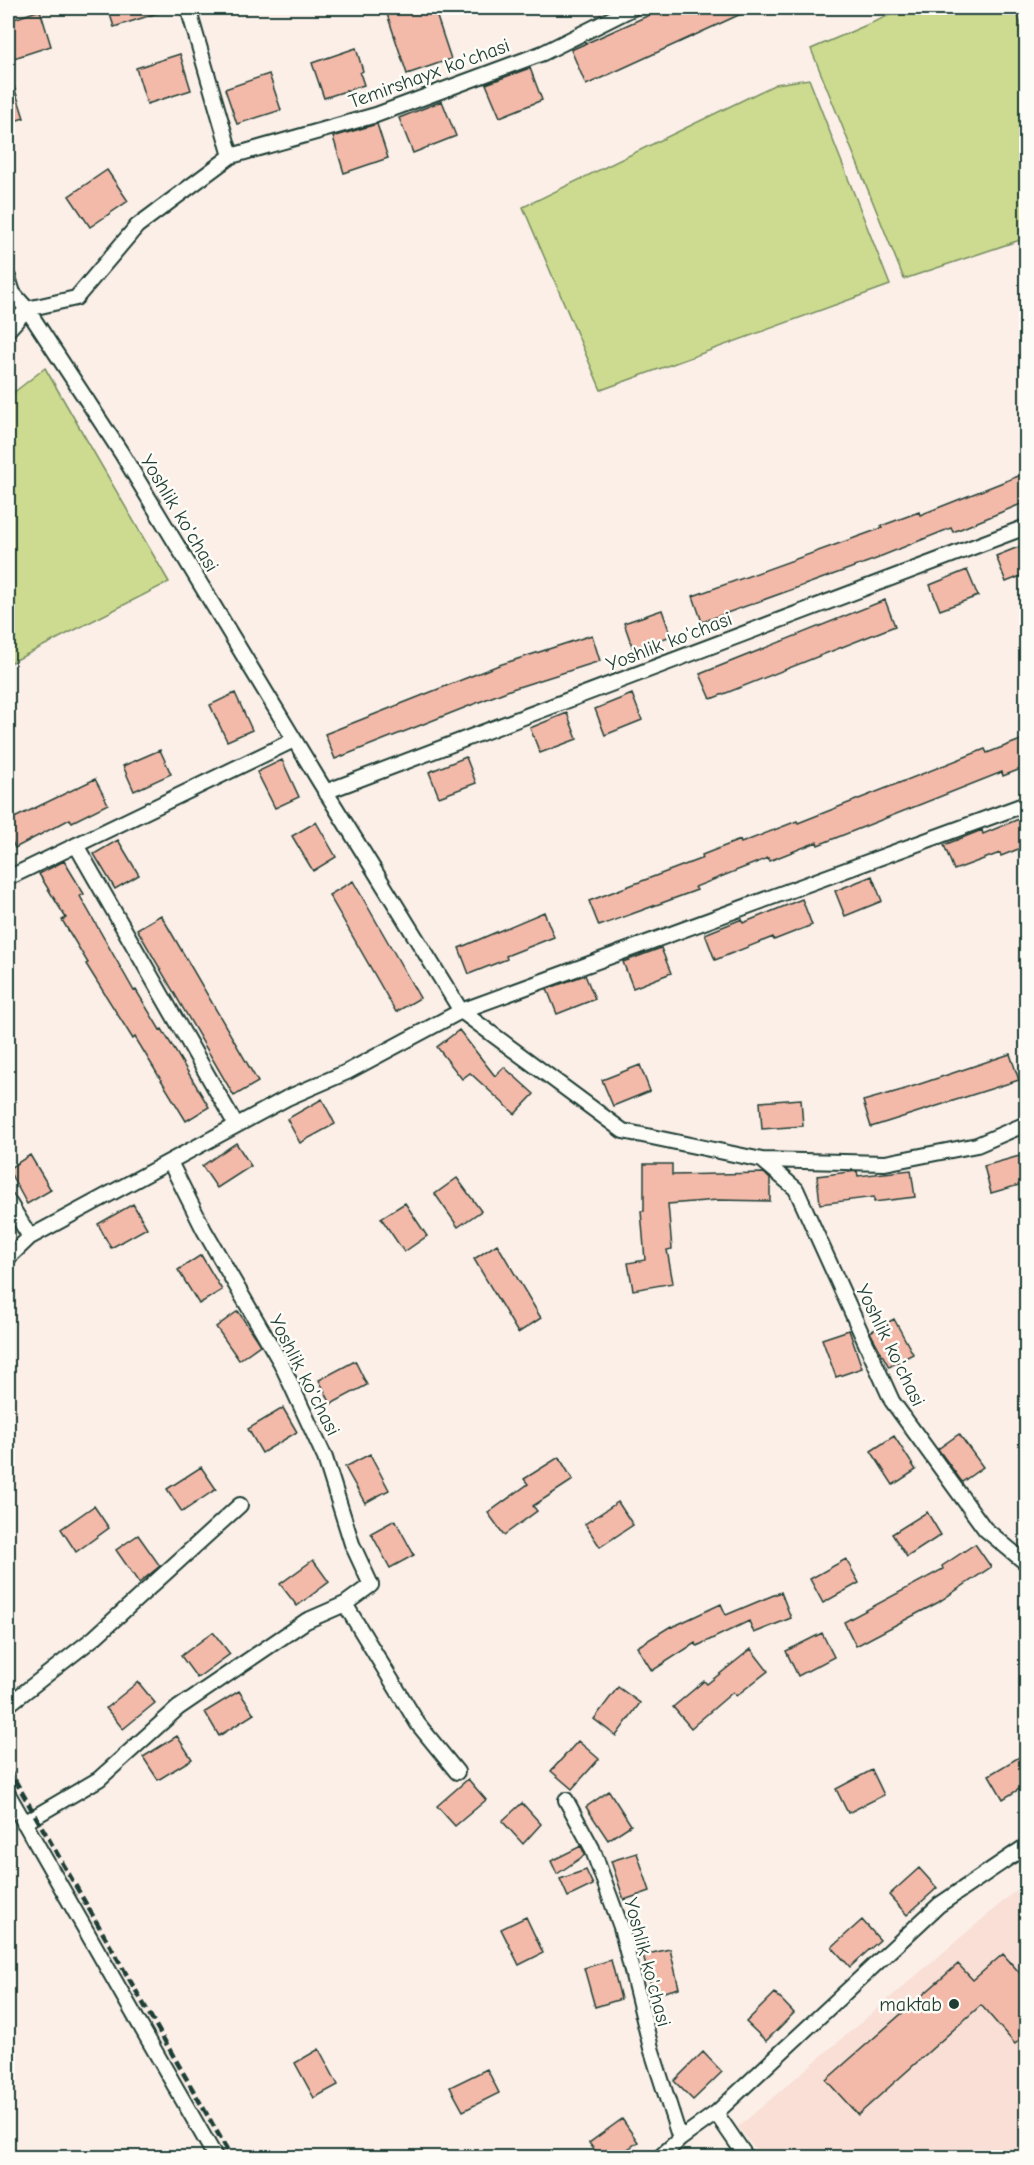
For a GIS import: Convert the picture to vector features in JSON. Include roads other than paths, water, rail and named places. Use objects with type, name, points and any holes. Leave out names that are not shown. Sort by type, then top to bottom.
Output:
[{"type":"street","points":[[188,8],[231,156]]},
{"type":"street","points":[[597,8],[603,21]]},
{"type":"street","name":"Temirshayx ko'chasi","points":[[27,309],[76,298],[137,226],[231,156],[376,115],[543,53],[633,8]]},
{"type":"street","points":[[8,277],[12,293],[27,309],[8,330]]},
{"type":"street","name":"Yoshlik ko'chasi","points":[[27,309],[122,454],[294,740],[462,1011],[623,1131],[762,1160],[885,1163],[977,1145],[1026,1124]]},
{"type":"street","name":"Yoshlik ko'chasi","points":[[326,792],[1026,527]]},
{"type":"street","points":[[8,878],[294,740]]},
{"type":"street","points":[[8,1258],[30,1237],[287,1098],[347,1072],[462,1011],[1026,804]]},
{"type":"street","points":[[76,845],[236,1125]]},
{"type":"street","name":"Yoshlik ko'chasi","points":[[762,1160],[796,1189],[892,1401],[985,1529],[1026,1563]]},
{"type":"street","name":"Yoshlik ko'chasi","points":[[24,1823],[99,1779],[188,1701],[306,1621],[345,1604],[372,1585],[352,1544],[325,1458],[280,1363],[204,1230],[170,1162]]},
{"type":"street","points":[[8,1201],[30,1237]]},
{"type":"street","points":[[8,1705],[95,1638],[240,1505]]},
{"type":"street","points":[[345,1604],[418,1724],[457,1772]]},
{"type":"street","points":[[8,1794],[216,2157]]},
{"type":"street","name":"Yoshlik ko'chasi","points":[[566,1800],[592,1848],[621,1927],[651,2048],[680,2139]]},
{"type":"street","points":[[659,2157],[716,2113],[939,1905],[1026,1846]]},
{"type":"street","points":[[716,2113],[747,2157]]},
{"type":"railway","points":[[8,1768],[232,2158]]},
{"type":"place","name":"maktab","points":[[954,2004]]}]
